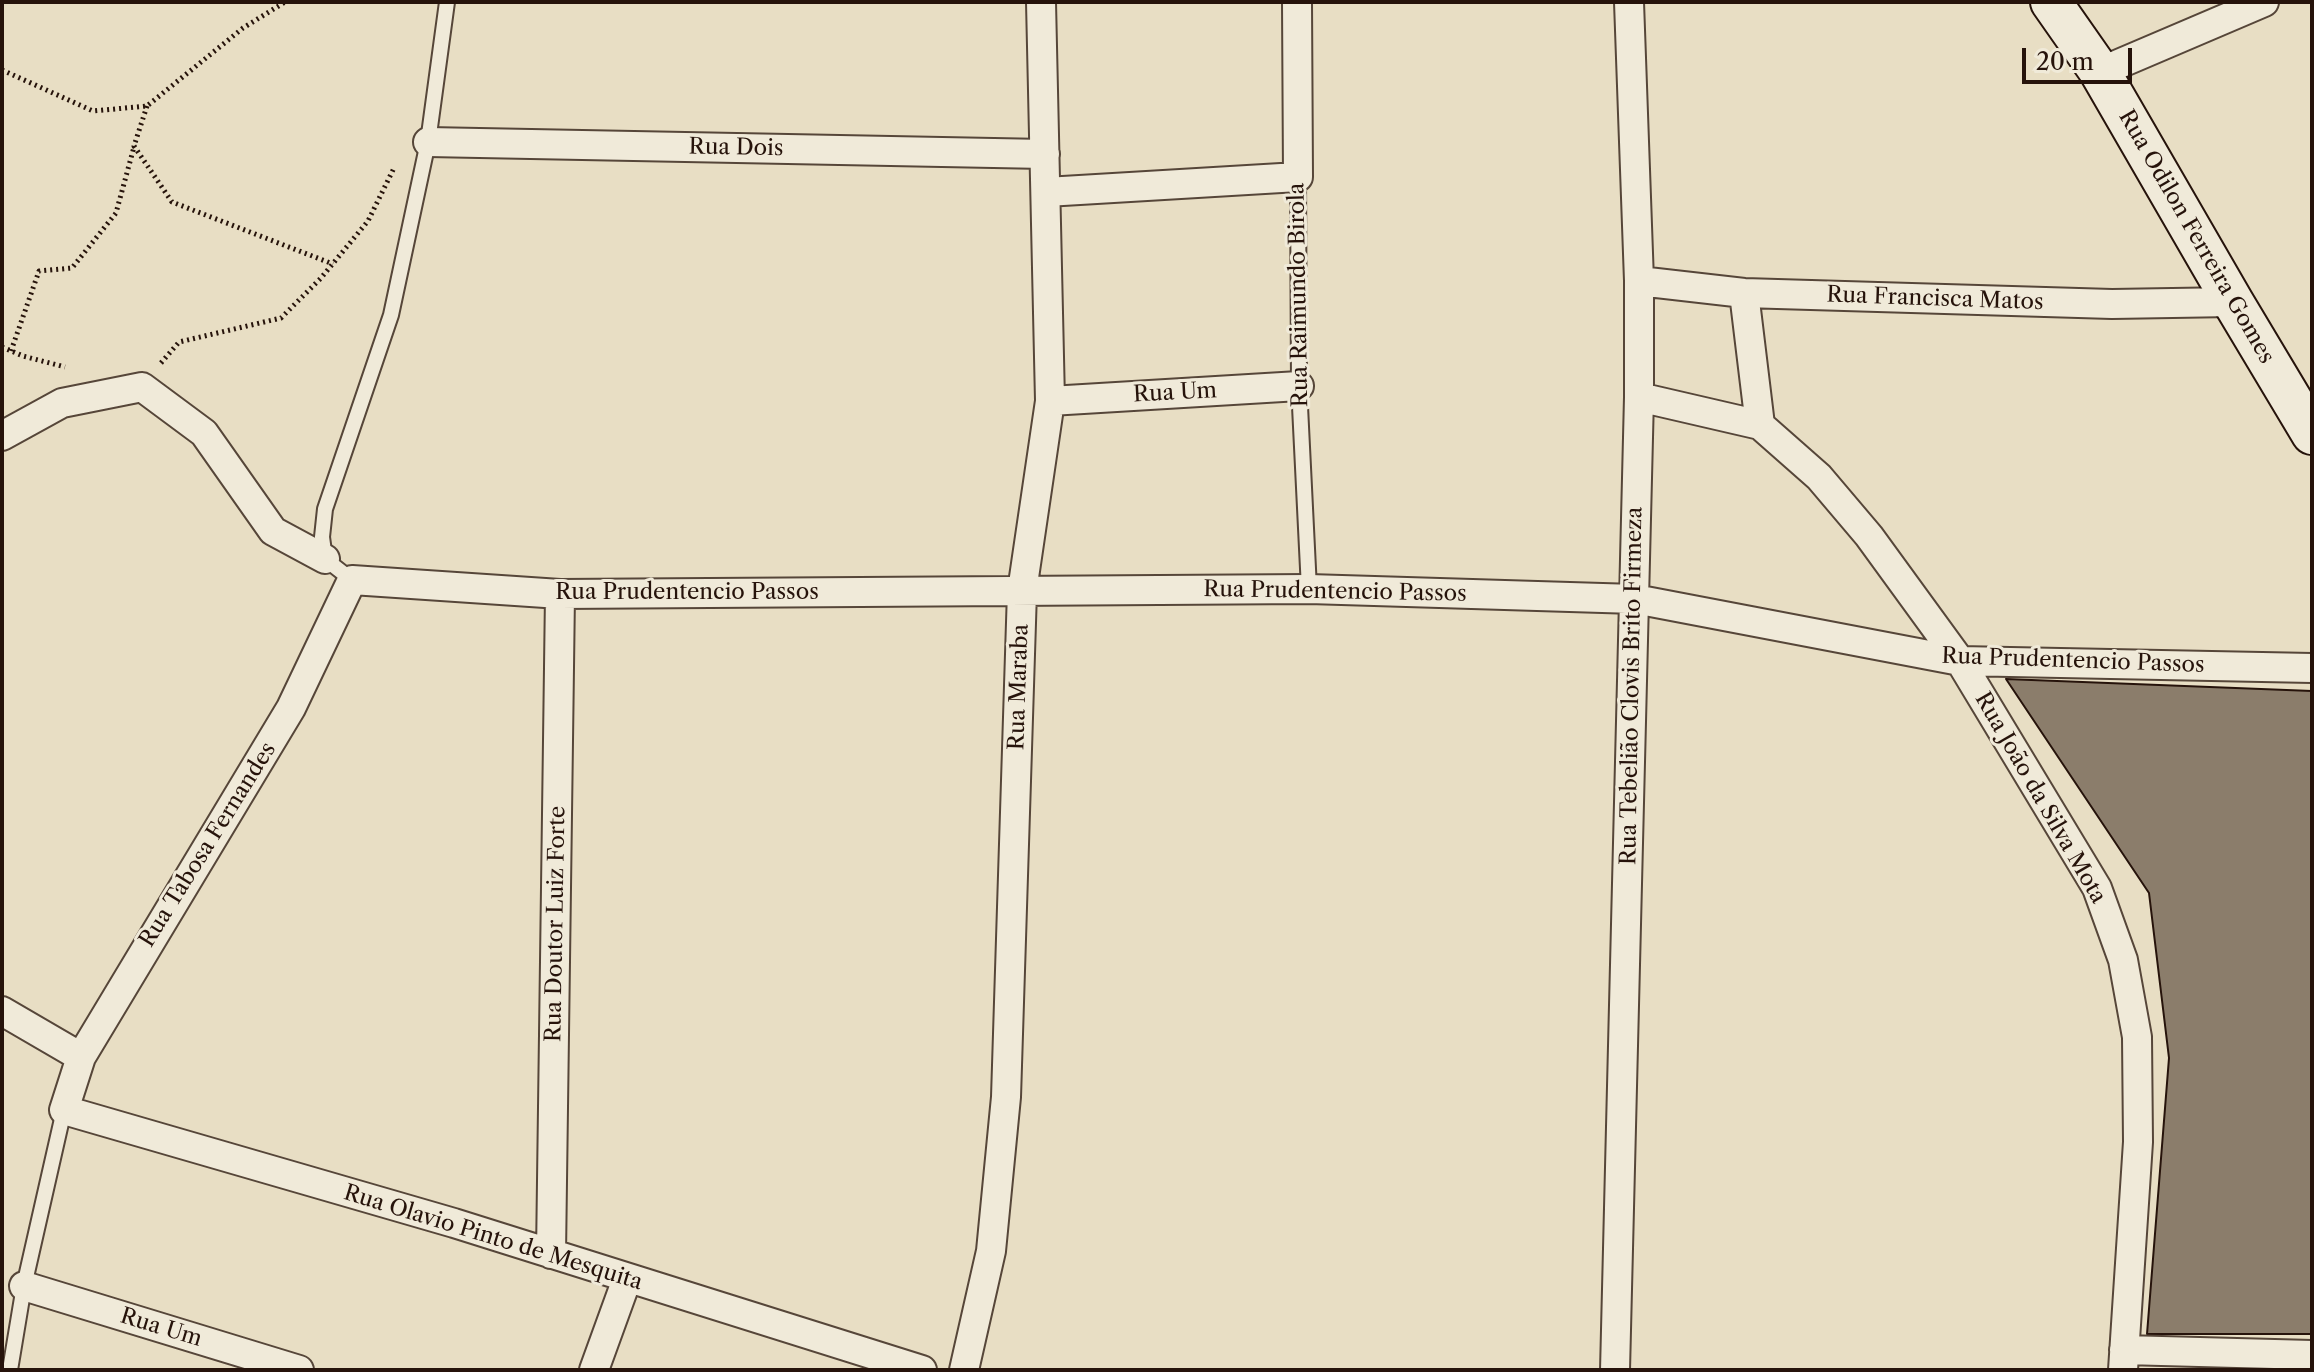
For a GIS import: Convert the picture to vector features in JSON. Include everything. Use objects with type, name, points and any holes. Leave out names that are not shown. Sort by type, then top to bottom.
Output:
[{"type":"street","name":"Rua Maraba","points":[[964,1370],[991,1251],[1006,1097],[1022,591],[1050,401],[1041,2]]},
{"type":"street","name":"Rua Raimundo Birola","points":[[1297,2],[1298,177]]},
{"type":"street","name":"Rua Tebelião Clovis Brito Firmeza","points":[[1615,1370],[1639,397],[1639,281],[1629,2]]},
{"type":"street","name":"Rua Odilon Ferreira Gomes","points":[[2051,2],[2100,72],[2312,434]]},
{"type":"street","points":[[2100,72],[2264,2]]},
{"type":"street","name":"Rua Dois","points":[[428,142],[1045,154]]},
{"type":"street","points":[[1046,192],[1298,177]]},
{"type":"street","name":"Rua Francisca Matos","points":[[1639,281],[1744,293],[2112,304],[2233,302]]},
{"type":"street","points":[[1744,293],[1760,425]]},
{"type":"street","name":"Rua Um","points":[[1050,401],[1299,386]]},
{"type":"street","points":[[2,436],[62,403],[142,387],[204,433],[273,531],[325,559]]},
{"type":"street","name":"Rua João da Silva Mota","points":[[1639,397],[1760,425],[1819,477],[1869,536],[1960,661],[2097,888],[2123,960],[2137,1037],[2138,1142],[2124,1360]]},
{"type":"street","name":"Rua Prudentencio Passos","points":[[352,580],[560,594],[1309,589],[1635,599],[1960,661],[2312,668]]},
{"type":"street","name":"Rua Tabosa Fernandes","points":[[64,1110],[81,1057],[291,708],[352,580]]},
{"type":"street","name":"Rua Doutor Luiz Forte","points":[[551,1254],[560,594]]},
{"type":"street","points":[[2,1011],[81,1057]]},
{"type":"street","name":"Rua Olavio Pinto de Mesquita","points":[[64,1110],[454,1223],[922,1370]]},
{"type":"street","points":[[594,1370],[627,1279]]},
{"type":"street","name":"Rua Um","points":[[24,1286],[299,1370]]},
{"type":"street","points":[[2124,1360],[2312,1355]]},
{"type":"lane","points":[[352,580],[325,559],[322,537],[325,509],[391,315],[428,142],[447,2]]},
{"type":"lane","name":"Rua Raimundo Birola","points":[[1298,177],[1299,386],[1309,589]]},
{"type":"lane","points":[[10,1370],[24,1286],[64,1110]]},
{"type":"path","points":[[11,351],[39,271],[72,268],[116,213],[147,106],[243,28],[285,2]]},
{"type":"path","points":[[2,70],[93,111],[147,106]]},
{"type":"path","points":[[142,387],[179,342],[281,318],[333,264],[368,221],[393,169],[428,142]]},
{"type":"path","points":[[134,146],[172,202],[333,264]]},
{"type":"building","points":[[2006,679],[2312,691],[2312,1334],[2147,1334],[2169,1058],[2149,893]]}]
